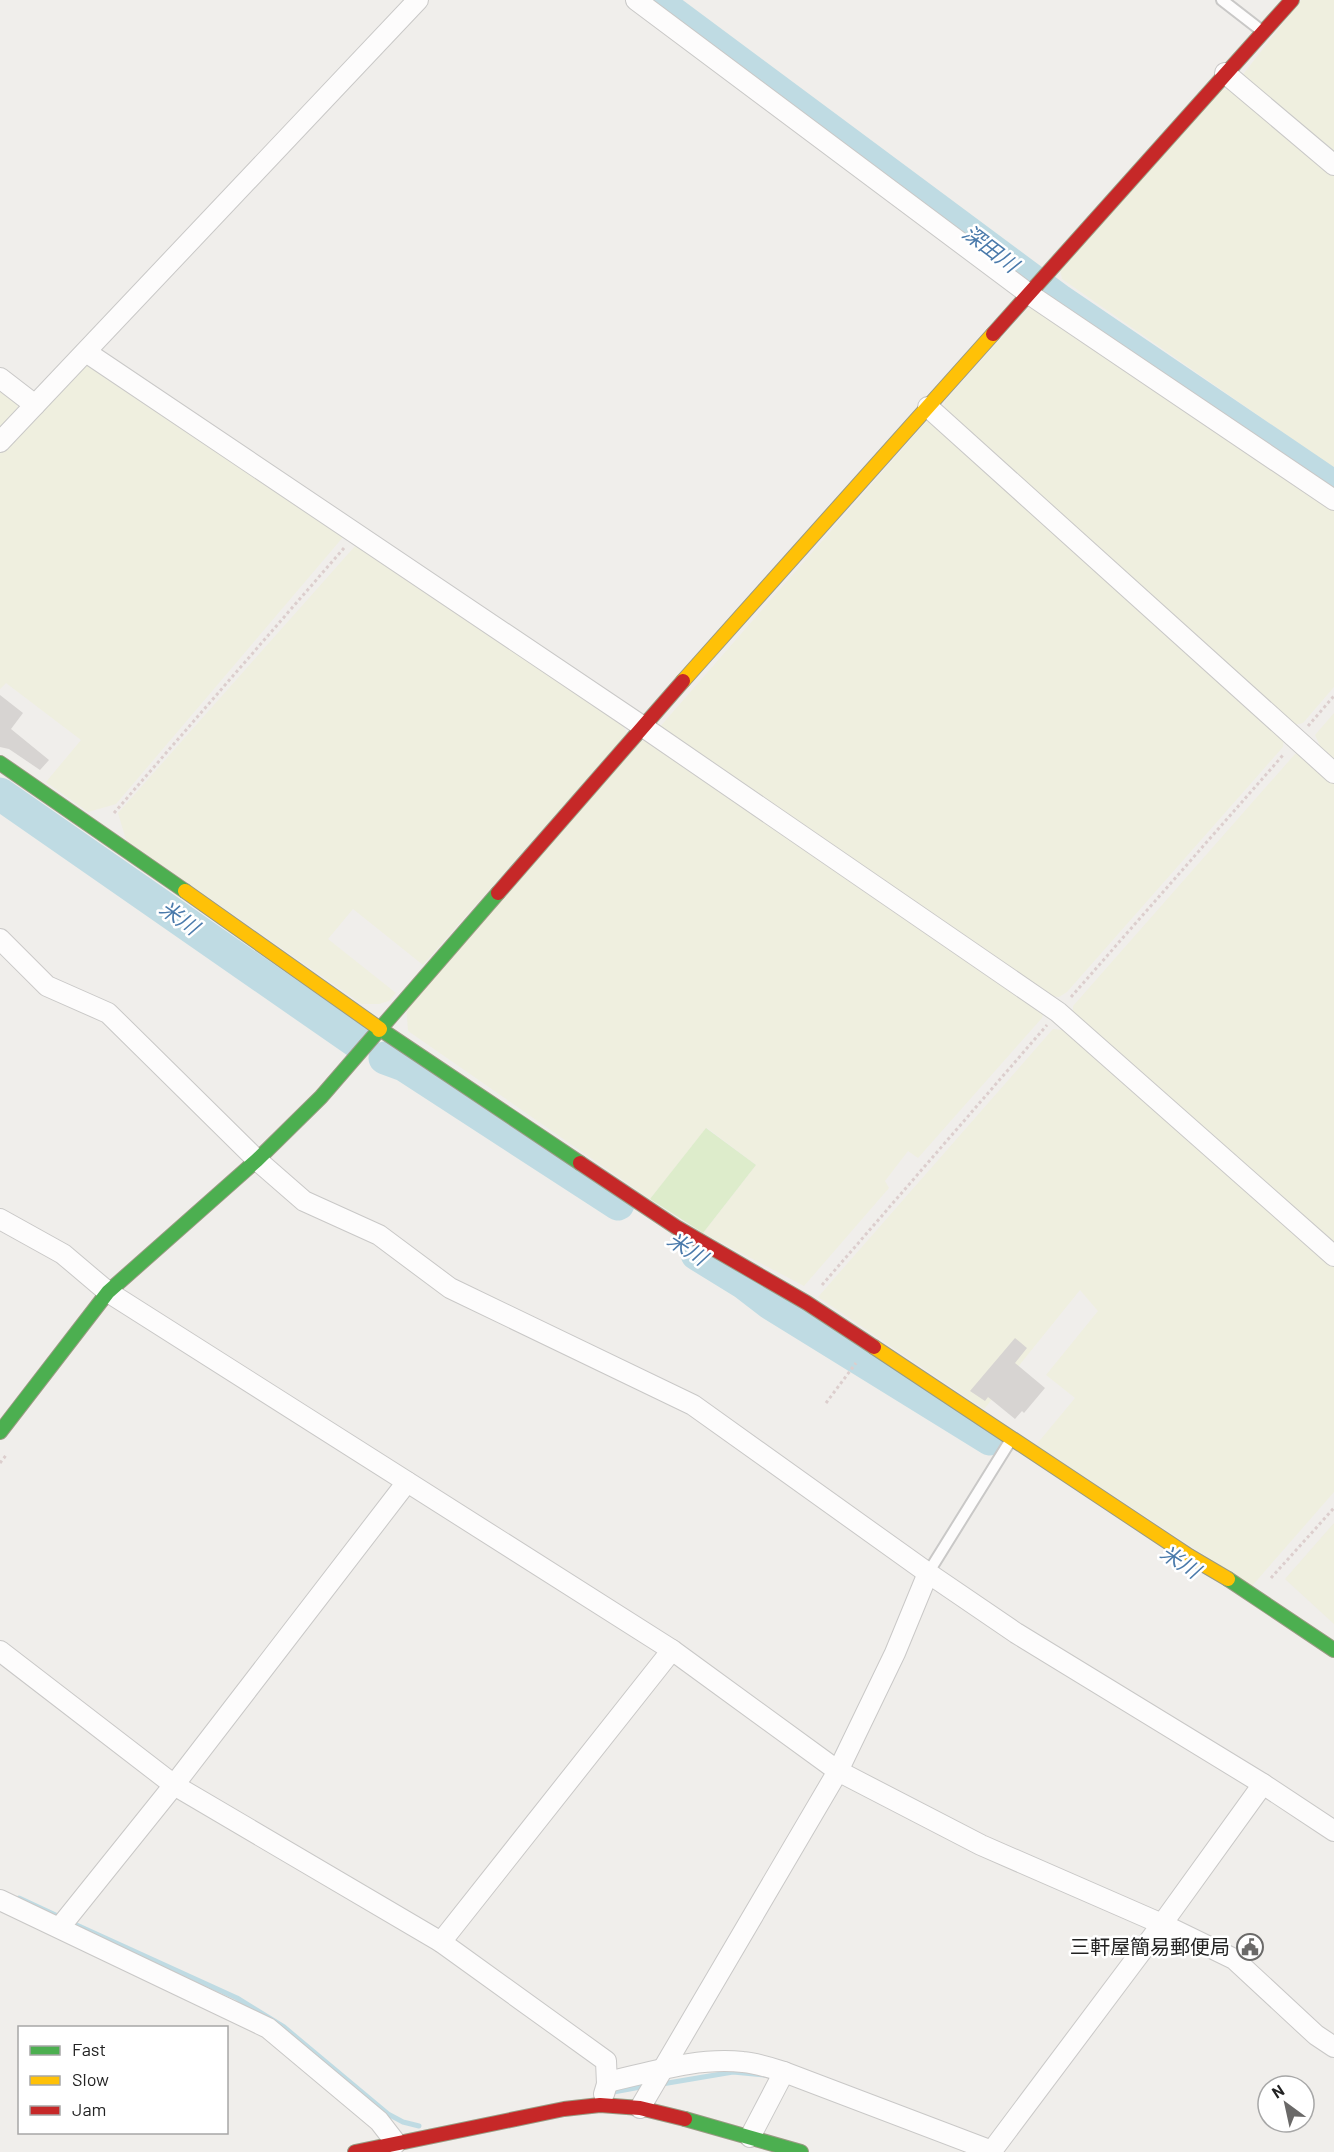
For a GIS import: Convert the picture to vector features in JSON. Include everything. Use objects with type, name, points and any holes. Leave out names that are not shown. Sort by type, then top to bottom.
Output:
[{"type":"street","points":[[0,442],[418,0]]},
{"type":"street","points":[[636,0],[1029,294],[1334,500]]},
{"type":"street","points":[[0,1432],[108,1292],[257,1160],[321,1097],[642,726],[1292,0]]},
{"type":"street","points":[[1225,73],[1334,165]]},
{"type":"street","points":[[86,352],[642,726],[1058,1012],[1334,1256]]},
{"type":"street","points":[[0,378],[35,405]]},
{"type":"street","points":[[928,407],[1334,773]]},
{"type":"street","points":[[0,763],[99,830],[380,1029],[676,1227],[807,1303],[1189,1556],[1256,1596],[1334,1650]]},
{"type":"street","points":[[0,939],[47,986],[108,1013],[257,1160],[303,1201],[379,1235],[450,1288],[693,1405],[1016,1633],[1263,1784],[1334,1831]]},
{"type":"street","points":[[0,1218],[63,1254],[108,1292],[672,1650],[838,1772],[981,1845],[1162,1924],[1233,1959],[1316,2035],[1334,2047]]},
{"type":"street","points":[[60,1927],[174,1785],[407,1482]]},
{"type":"street","points":[[640,2108],[838,1772],[895,1653],[928,1573]]},
{"type":"street","points":[[441,1942],[672,1650]]},
{"type":"street","points":[[0,1651],[174,1785],[441,1942],[606,2061],[607,2082],[600,2105]]},
{"type":"street","points":[[607,2082],[663,2067],[729,2061],[745,2062],[784,2072],[991,2151],[1162,1924],[1263,1784]]},
{"type":"street","points":[[0,1899],[268,2028],[379,2121],[396,2143]]},
{"type":"street","points":[[750,2137],[784,2072]]},
{"type":"street","points":[[355,2152],[564,2109],[600,2105],[640,2108],[801,2152]]},
{"type":"lane","points":[[1222,0],[1262,32]]},
{"type":"lane","points":[[928,1573],[1012,1438]]},
{"type":"path","points":[[99,830],[356,534]]},
{"type":"path","points":[[807,1303],[1334,696]]},
{"type":"path","points":[[826,1402],[857,1362]]},
{"type":"path","points":[[1256,1596],[1334,1508]]},
{"type":"green space","points":[[1301,0],[1334,0],[1334,156],[1241,77]]},
{"type":"green space","points":[[1233,89],[1334,174],[1334,468],[1062,279],[1060,270],[1219,90]]},
{"type":"green space","points":[[1031,305],[1334,508],[1334,687],[1303,723],[1294,725],[944,413],[945,401]]},
{"type":"green space","points":[[89,361],[344,536],[116,804],[88,812],[46,782],[81,740],[6,683],[0,689],[0,453]]},
{"type":"green space","points":[[0,386],[17,399],[18,410],[0,429]]},
{"type":"green space","points":[[926,422],[935,422],[1284,737],[1283,747],[1067,992],[1059,997],[1050,996],[658,729]]},
{"type":"green space","points":[[356,545],[622,724],[627,733],[423,965],[353,909],[328,939],[396,993],[389,1001],[379,1004],[362,1004],[126,840],[118,813]]},
{"type":"green space","points":[[1334,713],[1334,759],[1320,746],[1315,735]]},
{"type":"green space","points":[[639,741],[650,741],[1044,1009],[1042,1018],[918,1158],[908,1151],[885,1181],[889,1188],[804,1286],[703,1233],[756,1165],[707,1128],[650,1199],[408,1031],[406,1004]]},
{"type":"green space","points":[[1305,753],[1334,779],[1334,1248],[1077,1018],[1073,1011],[1073,1006],[1295,754]]},
{"type":"green space","points":[[1053,1029],[1071,1031],[1334,1266],[1334,1492],[1252,1586],[1036,1445],[1075,1398],[1046,1375],[1098,1311],[1080,1290],[984,1409],[818,1297]]},
{"type":"green space","points":[[706,1128],[756,1165],[703,1233],[650,1199]]},
{"type":"green space","points":[[1334,1523],[1334,1624],[1285,1579]]},
{"type":"building","points":[[0,695],[23,713],[11,729],[49,760],[40,770],[9,749],[0,747]]},
{"type":"building","points":[[1015,1338],[1027,1348],[1015,1363],[1045,1388],[1024,1413],[1022,1411],[1015,1419],[988,1397],[985,1401],[970,1391]]},
{"type":"waterway","name":"深田川","points":[[655,0],[1060,301],[1334,487]]},
{"type":"waterway","name":"米川","points":[[0,794],[357,1042]]},
{"type":"waterway","name":"米川","points":[[385,1058],[404,1065],[618,1204]]},
{"type":"waterway","name":"米川","points":[[697,1254],[744,1283],[770,1303],[990,1439]]},
{"type":"waterway","points":[[19,1898],[62,1918]]},
{"type":"waterway","points":[[70,1922],[237,1998],[284,2027],[388,2114],[403,2122],[419,2126]]},
{"type":"waterway","points":[[662,2084],[733,2072],[765,2075]]},
{"type":"waterway","points":[[608,2093],[646,2086]]},
{"type":"traffic: fast","points":[[0,763],[185,891]]},
{"type":"traffic: fast","points":[[498,893],[380,1029],[580,1163]]},
{"type":"traffic: fast","points":[[0,1432],[108,1292],[257,1160],[321,1097],[379,1030]]},
{"type":"traffic: fast","points":[[1228,1579],[1334,1650]]},
{"type":"traffic: fast","points":[[685,2119],[801,2152]]},
{"type":"traffic: slow","points":[[683,681],[993,334]]},
{"type":"traffic: slow","points":[[185,891],[379,1030]]},
{"type":"traffic: slow","points":[[874,1347],[1189,1556],[1228,1579]]},
{"type":"traffic: jam","points":[[993,334],[1292,0]]},
{"type":"traffic: jam","points":[[498,893],[683,681]]},
{"type":"traffic: jam","points":[[580,1163],[676,1227],[807,1303],[874,1347]]},
{"type":"traffic: jam","points":[[355,2152],[564,2109],[600,2105],[640,2108],[685,2119]]},
{"type":"place","name":"三軒屋簡易郵便局","points":[[1250,1947]]}]
